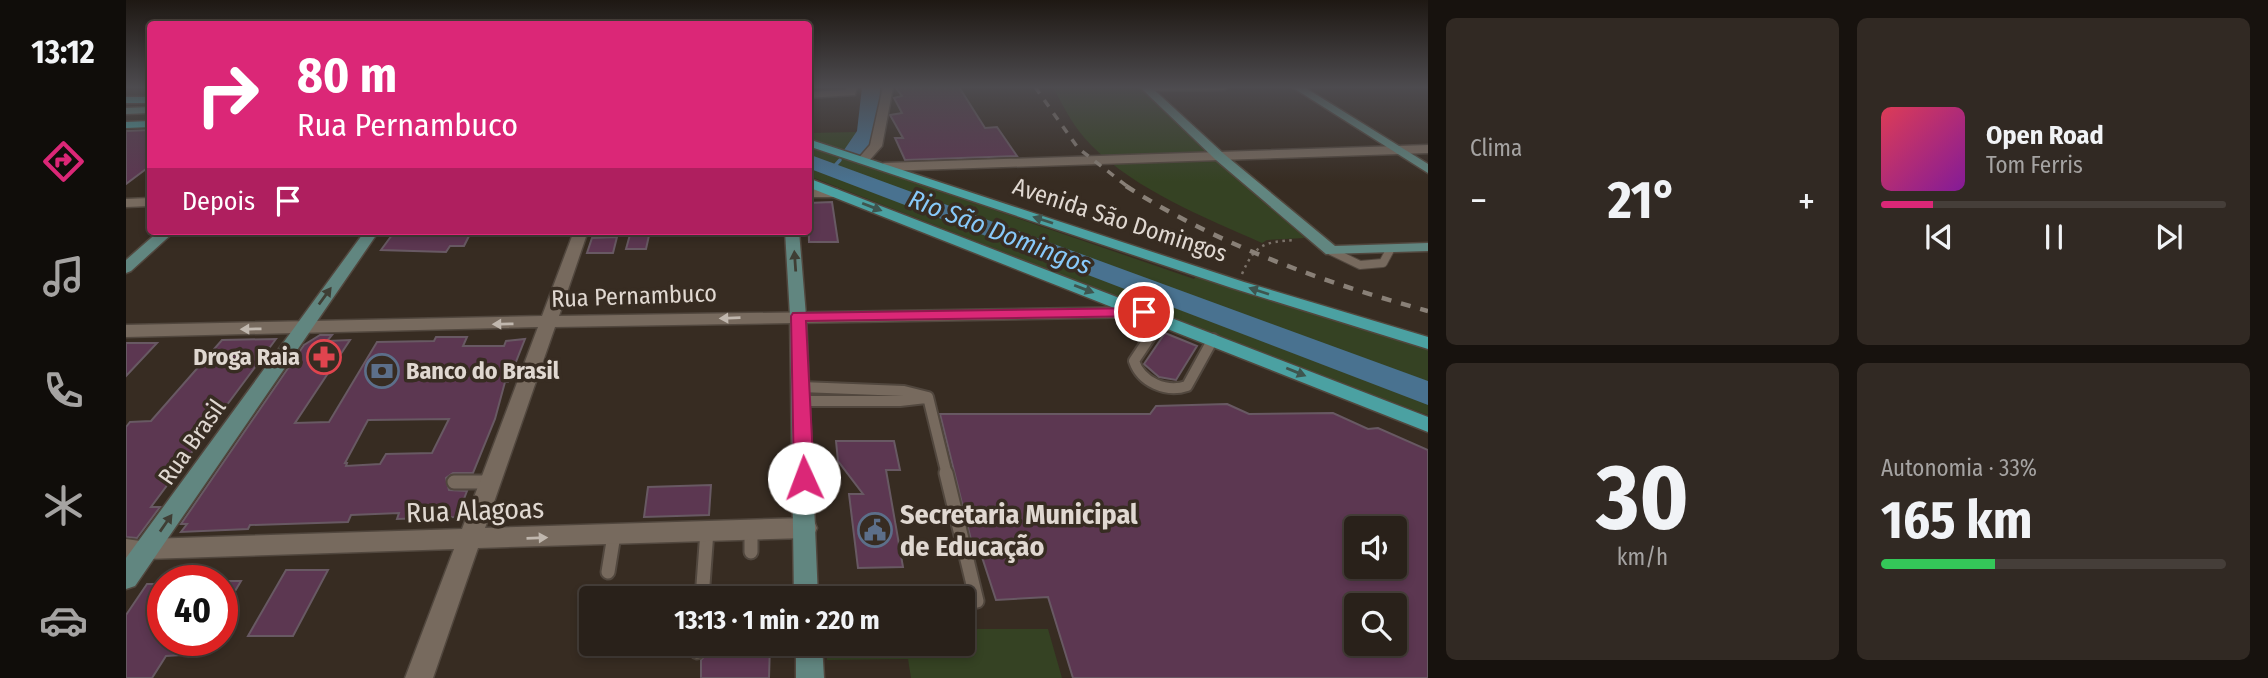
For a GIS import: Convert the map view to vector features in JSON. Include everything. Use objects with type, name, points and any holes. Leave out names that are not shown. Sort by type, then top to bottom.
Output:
[{"type":"main road","points":[[126,125],[147,124]]},
{"type":"main road","name":"Avenida São Domingos","points":[[812,143],[1238,285],[1424,343]]},
{"type":"main road","points":[[812,184],[1428,425]]},
{"type":"street","points":[[857,158],[876,146],[882,119]]},
{"type":"street","points":[[1179,119],[1331,251],[1428,247]]},
{"type":"street","points":[[1347,119],[1428,169]]},
{"type":"street","points":[[884,167],[1428,149]]},
{"type":"street","points":[[812,193],[837,193]]},
{"type":"street","points":[[126,203],[147,202]]},
{"type":"street","points":[[126,268],[163,235]]},
{"type":"street","name":"Rua Brasil","points":[[126,578],[134,554],[369,235]]},
{"type":"street","points":[[419,678],[579,235]]},
{"type":"street","points":[[793,235],[806,528],[806,586]]},
{"type":"street","name":"Rua Pernambuco","points":[[126,331],[798,316],[1144,312]]},
{"type":"street","name":"Rua Alagoas","points":[[134,554],[707,531],[751,541],[806,528]]},
{"type":"street","points":[[803,656],[810,678]]},
{"type":"lane","points":[[1162,319],[1134,362],[1143,375],[1166,387],[1176,390],[1187,386],[1213,339]]},
{"type":"lane","points":[[801,394],[922,397],[976,601]]},
{"type":"lane","points":[[454,482],[491,482]]},
{"type":"lane","points":[[703,586],[707,531]]},
{"type":"lane","points":[[608,572],[614,535]]},
{"type":"path","points":[[1238,285],[1252,251],[1269,241],[1316,239]]},
{"type":"green space","points":[[1070,119],[1174,119],[1305,238],[1267,240],[1262,243],[1172,202],[1109,161]]},
{"type":"green space","points":[[856,132],[853,143],[842,152],[812,141],[812,133]]},
{"type":"green space","points":[[812,147],[1194,279],[1196,276],[1236,290],[1239,288],[1428,347],[1428,385],[812,158]]},
{"type":"green space","points":[[812,165],[1428,396],[1428,415],[1341,384],[812,177]]},
{"type":"green space","points":[[975,629],[1048,629],[1062,678],[911,678],[908,659],[827,660],[827,656],[975,656]]},
{"type":"building","points":[[892,119],[979,119],[985,128],[997,127],[1017,156],[905,160],[895,138],[903,138]]},
{"type":"building","points":[[147,130],[147,168],[126,184],[126,131]]},
{"type":"building","points":[[832,202],[838,242],[809,242],[809,235],[812,235],[812,203]]},
{"type":"building","points":[[392,235],[470,235],[464,246],[450,246],[446,252],[381,250]]},
{"type":"building","points":[[630,235],[649,235],[646,249],[626,249]]},
{"type":"building","points":[[617,237],[613,253],[587,253],[592,238]]},
{"type":"building","points":[[1165,333],[1197,346],[1176,380],[1159,377],[1144,364]]},
{"type":"building","points":[[320,335],[332,335],[327,341],[350,340],[295,423],[329,422],[377,342],[434,341],[436,337],[467,337],[463,346],[504,346],[506,341],[525,339],[508,382],[505,382],[495,419],[473,473],[453,473],[446,478],[449,490],[467,491],[457,517],[397,519],[399,513],[351,515],[348,522],[250,525],[248,529],[181,532],[187,524],[181,524],[304,345]],"holes":[[[449,419],[432,453],[386,454],[380,464],[346,466],[345,463],[368,420]]]},
{"type":"building","points":[[276,339],[151,507],[160,507],[137,538],[126,537],[126,427],[130,422],[151,421],[222,340]]},
{"type":"building","points":[[126,343],[157,343],[126,376]]},
{"type":"building","points":[[1227,404],[1249,414],[1333,413],[1368,429],[1378,428],[1428,450],[1428,678],[1073,678],[1048,597],[996,600],[980,551],[974,552],[940,414],[1150,414],[1156,406]]},
{"type":"building","points":[[836,441],[894,441],[900,470],[886,470],[903,567],[858,568],[849,494],[863,494],[838,461]]},
{"type":"building","points":[[711,485],[709,515],[644,517],[648,487]]},
{"type":"building","points":[[286,570],[328,570],[293,636],[248,636]]},
{"type":"building","points":[[147,584],[147,656],[166,656],[152,678],[126,678],[126,615]]},
{"type":"building","points":[[704,656],[770,656],[769,678],[701,678],[701,660]]},
{"type":"waterway","points":[[852,153],[863,139],[869,119]]},
{"type":"waterway","points":[[832,169],[840,160]]},
{"type":"waterway","name":"Rio São Domingos","points":[[812,162],[1428,393]]},
{"type":"railway","points":[[1057,119],[1078,148],[1128,187]]},
{"type":"railway","points":[[1126,186],[1197,226],[1272,260],[1349,288],[1428,311]]},
{"type":"place","name":"Droga Raia","points":[[324,357]]},
{"type":"place","name":"Banco do Brasil","points":[[382,371]]},
{"type":"place","name":"Secretaria Municipal de Educação","points":[[875,530]]},
{"type":"route","points":[[804,478],[798,316],[1144,312]]}]
